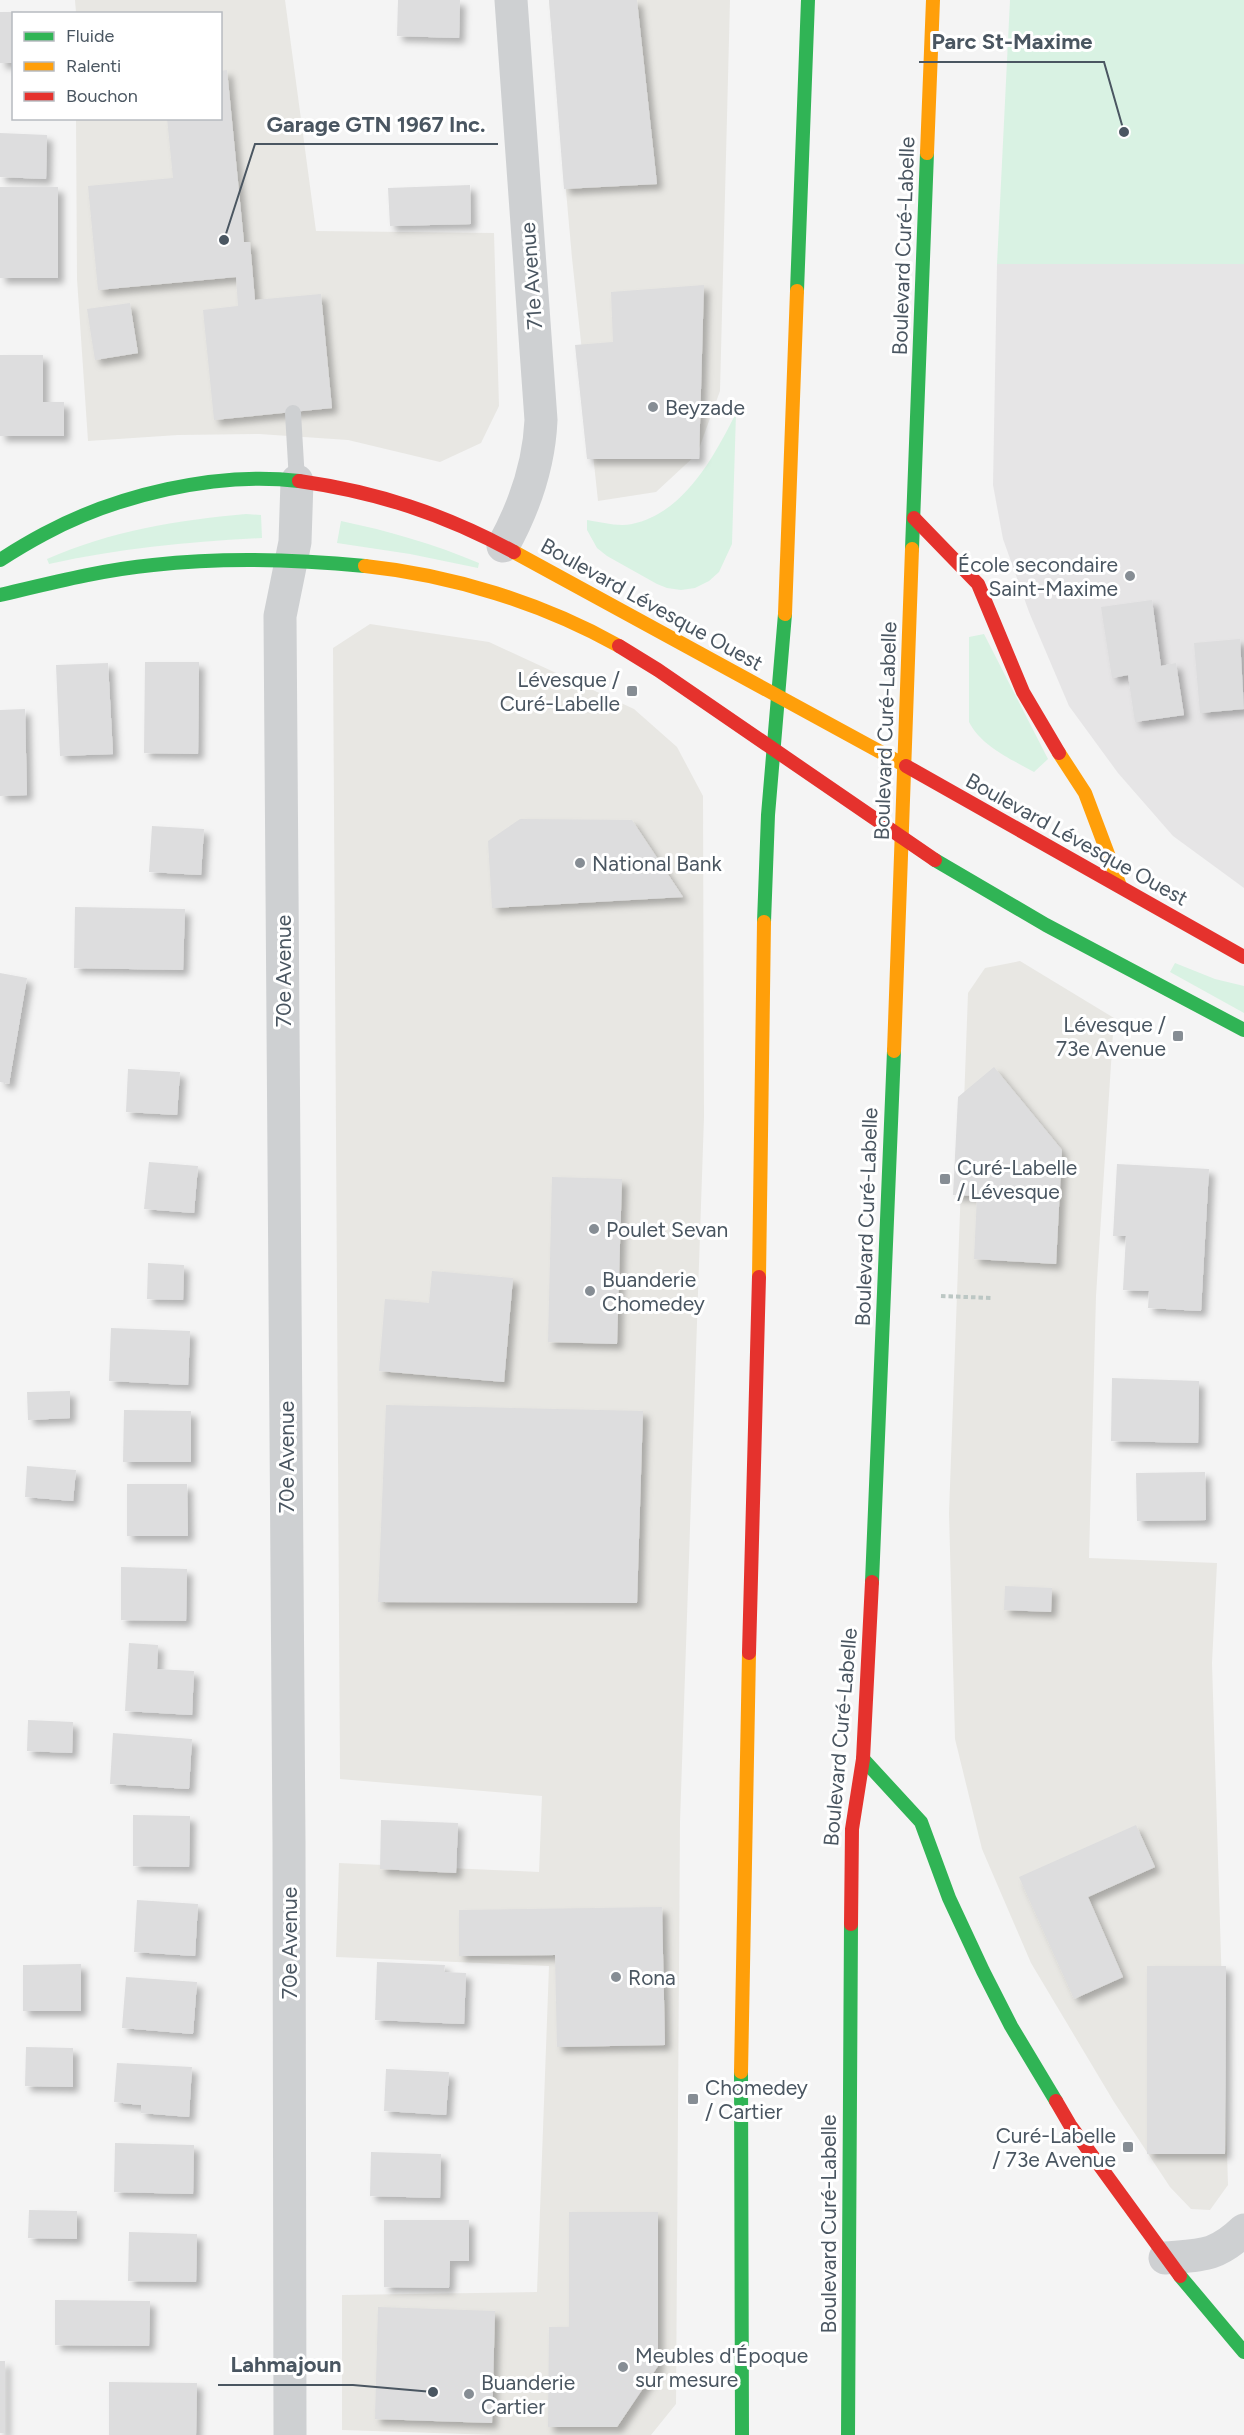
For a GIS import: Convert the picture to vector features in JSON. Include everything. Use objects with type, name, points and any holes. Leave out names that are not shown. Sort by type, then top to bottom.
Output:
[{"type":"main road","points":[[742,2435],[741,2097],[746,1769],[759,1286],[762,963],[774,748],[780,699],[799,279],[808,0]]},
{"type":"main road","name":"Boulevard Curé-Labelle","points":[[848,2435],[852,1829],[864,1759],[902,838],[933,0]]},
{"type":"main road","name":"Boulevard Lévesque Ouest","points":[[0,560],[29,540],[94,510],[187,484],[221,481],[297,481],[355,490],[393,499],[454,523],[503,546],[904,765],[1244,957]]},
{"type":"main road","points":[[914,518],[978,584],[1023,692],[1085,793],[1120,886]]},
{"type":"main road","points":[[0,595],[49,581],[140,566],[241,559],[350,564],[406,572],[496,594],[558,615],[615,643],[657,669],[959,875],[1244,1030]]},
{"type":"main road","points":[[864,1759],[921,1822],[949,1898],[1011,2026],[1070,2125],[1165,2258],[1244,2352]]},
{"type":"street","name":"71e Avenue","points":[[503,546],[529,490],[537,460],[541,420],[511,0]]},
{"type":"street","name":"70e Avenue","points":[[290,2435],[289,1843],[280,616],[296,525],[297,481]]},
{"type":"street","points":[[1165,2258],[1213,2253],[1223,2248],[1244,2230]]},
{"type":"lane","points":[[293,413],[297,481]]},
{"type":"path","points":[[941,1296],[992,1298]]},
{"type":"shaded area","points":[[75,0],[285,0],[316,231],[494,233],[499,406],[481,443],[440,462],[348,440],[259,434],[178,435],[88,441],[77,279],[76,120],[222,120],[222,12],[76,12]]},
{"type":"shaded area","points":[[549,0],[730,0],[720,391],[697,454],[656,492],[598,501],[572,258]]},
{"type":"shaded area","name":"École secondaire Saint-Maxime","points":[[997,264],[1244,264],[1244,888],[1173,836],[1118,773],[1069,706],[1029,612],[1003,539],[993,485]]},
{"type":"shaded area","points":[[370,624],[489,642],[634,709],[677,747],[703,796],[704,1117],[680,1822],[676,2404],[651,2435],[496,2435],[342,2430],[342,2295],[537,2292],[549,1966],[336,1957],[339,1863],[539,1872],[542,1796],[340,1779],[333,648]]},
{"type":"shaded area","points":[[1020,961],[1114,1018],[1096,1296],[1089,1558],[1217,1563],[1212,1663],[1228,2185],[1210,2210],[1191,2209],[1170,2187],[1114,2102],[1031,1963],[982,1849],[955,1739],[949,1513],[968,993],[985,968]]},
{"type":"green space","points":[[1010,0],[1244,0],[1244,264],[997,264]]},
{"type":"green space","points":[[736,413],[732,544],[719,572],[709,581],[695,588],[681,590],[667,588],[607,556],[597,548],[587,530],[587,520],[627,525],[650,518],[667,508],[682,496],[707,465]]},
{"type":"green space","points":[[246,514],[261,515],[262,538],[155,546],[49,564],[47,559],[95,541],[145,528]]},
{"type":"green space","points":[[341,521],[428,544],[479,563],[478,568],[410,554],[337,543]]},
{"type":"green space","points":[[984,634],[1048,759],[1034,772],[981,739],[969,722],[969,637]]},
{"type":"green space","points":[[1175,963],[1215,979],[1244,986],[1244,1013],[1170,972]]},
{"type":"building","points":[[398,0],[460,0],[459,38],[397,36]]},
{"type":"building","points":[[549,0],[637,0],[657,184],[564,189]]},
{"type":"building","points":[[0,12],[12,12],[12,63],[0,63]]},
{"type":"building","points":[[227,70],[244,242],[250,242],[255,300],[321,294],[332,408],[214,420],[203,310],[238,306],[236,277],[98,290],[88,186],[173,178],[167,120],[222,120],[222,71]]},
{"type":"building","points":[[0,133],[47,135],[46,179],[0,177]]},
{"type":"building","points":[[470,185],[471,224],[390,226],[388,188]]},
{"type":"building","points":[[0,187],[58,187],[58,278],[0,278]]},
{"type":"building","points":[[704,285],[699,459],[587,459],[575,345],[613,342],[611,292]]},
{"type":"building","points":[[130,303],[138,353],[95,360],[87,309]]},
{"type":"building","points":[[0,355],[43,355],[43,402],[64,402],[64,436],[0,436]]},
{"type":"building","points":[[1152,600],[1161,666],[1176,663],[1184,715],[1135,722],[1128,675],[1112,678],[1101,607]]},
{"type":"building","points":[[1240,639],[1244,709],[1200,713],[1194,643]]},
{"type":"building","points":[[145,662],[199,662],[198,754],[144,753]]},
{"type":"building","points":[[108,663],[113,754],[60,756],[56,665]]},
{"type":"building","points":[[25,709],[27,795],[0,796],[0,710]]},
{"type":"building","points":[[520,819],[632,820],[683,897],[492,908],[488,841]]},
{"type":"building","points":[[152,826],[204,829],[201,875],[149,872]]},
{"type":"building","points":[[75,907],[185,909],[183,970],[74,968]]},
{"type":"building","points":[[0,973],[27,978],[9,1084],[0,1082]]},
{"type":"building","points":[[994,1067],[1062,1150],[1056,1264],[974,1259],[977,1196],[953,1195],[958,1097]]},
{"type":"building","points":[[128,1069],[180,1072],[177,1115],[126,1112]]},
{"type":"building","points":[[149,1162],[198,1166],[194,1213],[144,1209]]},
{"type":"building","points":[[1117,1164],[1209,1169],[1201,1311],[1148,1308],[1149,1291],[1123,1290],[1126,1236],[1113,1236]]},
{"type":"building","points":[[552,1177],[622,1179],[617,1344],[548,1342]]},
{"type":"building","points":[[148,1263],[184,1265],[183,1300],[147,1299]]},
{"type":"building","points":[[432,1271],[513,1278],[504,1382],[379,1371],[385,1299],[429,1303]]},
{"type":"building","points":[[111,1328],[190,1331],[188,1385],[109,1381]]},
{"type":"building","points":[[1112,1378],[1199,1381],[1198,1443],[1111,1441]]},
{"type":"building","points":[[70,1391],[70,1418],[28,1420],[27,1392]]},
{"type":"building","points":[[386,1405],[643,1411],[637,1603],[378,1602]]},
{"type":"building","points":[[124,1410],[191,1411],[191,1462],[123,1462]]},
{"type":"building","points":[[27,1466],[76,1470],[73,1501],[25,1497]]},
{"type":"building","points":[[1205,1472],[1206,1520],[1137,1521],[1136,1473]]},
{"type":"building","points":[[127,1484],[187,1484],[188,1536],[127,1536]]},
{"type":"building","points":[[121,1567],[187,1569],[186,1621],[121,1620]]},
{"type":"building","points":[[1005,1586],[1052,1588],[1051,1612],[1004,1610]]},
{"type":"building","points":[[129,1643],[158,1645],[157,1669],[194,1671],[192,1715],[125,1711]]},
{"type":"building","points":[[28,1720],[73,1722],[72,1753],[27,1751]]},
{"type":"building","points":[[113,1733],[192,1739],[189,1789],[110,1784]]},
{"type":"building","points":[[133,1815],[190,1816],[189,1867],[133,1866]]},
{"type":"building","points":[[381,1820],[458,1823],[456,1873],[380,1869]]},
{"type":"building","points":[[1136,1825],[1155,1867],[1088,1897],[1123,1977],[1074,1999],[1019,1877]]},
{"type":"building","points":[[137,1900],[198,1904],[195,1956],[134,1952]]},
{"type":"building","points":[[662,1907],[665,2045],[557,2047],[555,1955],[459,1956],[459,1910]]},
{"type":"building","points":[[377,1962],[445,1965],[444,1972],[466,1973],[464,2024],[375,2020]]},
{"type":"building","points":[[81,1964],[81,2011],[23,2011],[23,1965]]},
{"type":"building","points":[[1147,1966],[1226,1966],[1225,2154],[1147,2154]]},
{"type":"building","points":[[126,1977],[197,1982],[193,2034],[122,2028]]},
{"type":"building","points":[[26,2047],[73,2048],[73,2087],[25,2086]]},
{"type":"building","points":[[117,2063],[192,2067],[189,2117],[141,2113],[141,2105],[114,2102]]},
{"type":"building","points":[[386,2069],[449,2072],[446,2115],[384,2111]]},
{"type":"building","points":[[115,2143],[194,2145],[193,2194],[114,2192]]},
{"type":"building","points":[[371,2152],[441,2154],[440,2198],[370,2196]]},
{"type":"building","points":[[29,2210],[77,2211],[77,2239],[28,2238]]},
{"type":"building","points":[[569,2212],[658,2212],[658,2366],[617,2427],[548,2427],[549,2327],[569,2327]]},
{"type":"building","points":[[384,2220],[469,2220],[469,2261],[450,2261],[449,2288],[384,2287]]},
{"type":"building","points":[[129,2232],[197,2234],[196,2282],[128,2281]]},
{"type":"building","points":[[55,2300],[150,2301],[149,2346],[55,2345]]},
{"type":"building","points":[[378,2307],[495,2311],[492,2423],[375,2419]]},
{"type":"building","points":[[0,2361],[5,2361],[5,2433],[0,2433]]},
{"type":"building","points":[[109,2382],[197,2383],[196,2435],[109,2435]]},
{"type":"traffic: fast","points":[[797,291],[808,0]]},
{"type":"traffic: fast","points":[[912,549],[927,153]]},
{"type":"traffic: fast","points":[[0,560],[72,520],[135,497],[201,483],[267,479],[299,481]]},
{"type":"traffic: fast","points":[[0,595],[95,574],[180,562],[259,560],[365,566]]},
{"type":"traffic: fast","points":[[764,922],[768,815],[785,614]]},
{"type":"traffic: fast","points":[[935,860],[1046,925],[1244,1030]]},
{"type":"traffic: fast","points":[[872,1582],[894,1051]]},
{"type":"traffic: fast","points":[[863,1759],[921,1822],[949,1898],[983,1971],[1011,2026],[1056,2101]]},
{"type":"traffic: fast","points":[[848,2435],[851,1924]]},
{"type":"traffic: fast","points":[[741,2072],[742,2435]]},
{"type":"traffic: fast","points":[[1180,2276],[1244,2352]]},
{"type":"traffic: slow","points":[[927,153],[933,0]]},
{"type":"traffic: slow","points":[[785,614],[797,291]]},
{"type":"traffic: slow","points":[[894,1051],[912,549]]},
{"type":"traffic: slow","points":[[514,552],[906,766]]},
{"type":"traffic: slow","points":[[365,566],[431,576],[496,593],[559,617],[619,646]]},
{"type":"traffic: slow","points":[[1059,753],[1085,793],[1120,886]]},
{"type":"traffic: slow","points":[[759,1277],[764,922]]},
{"type":"traffic: slow","points":[[741,2072],[749,1653]]},
{"type":"traffic: jam","points":[[299,481],[356,491],[410,506],[462,526],[514,552]]},
{"type":"traffic: jam","points":[[914,518],[978,584],[1023,692],[1059,753]]},
{"type":"traffic: jam","points":[[619,646],[658,670],[935,860]]},
{"type":"traffic: jam","points":[[906,766],[1244,957]]},
{"type":"traffic: jam","points":[[749,1653],[759,1277]]},
{"type":"traffic: jam","points":[[851,1924],[852,1829],[863,1759],[872,1582]]},
{"type":"traffic: jam","points":[[1056,2101],[1070,2125],[1180,2276]]},
{"type":"place","name":"Parc St-Maxime","points":[[1124,132]]},
{"type":"place","name":"Garage GTN 1967 Inc.","points":[[224,240]]},
{"type":"place","name":"Beyzade","points":[[653,407]]},
{"type":"place","name":"École secondaire Saint-Maxime","points":[[1130,576]]},
{"type":"place","name":"Lévesque / Curé-Labelle","points":[[632,691]]},
{"type":"place","name":"National Bank","points":[[580,863]]},
{"type":"place","name":"Lévesque / 73e Avenue","points":[[1178,1036]]},
{"type":"place","name":"Curé-Labelle / Lévesque","points":[[945,1179]]},
{"type":"place","name":"Poulet Sevan","points":[[594,1229]]},
{"type":"place","name":"Buanderie Chomedey","points":[[590,1291]]},
{"type":"place","name":"Rona","points":[[616,1977]]},
{"type":"place","name":"Chomedey / Cartier","points":[[693,2099]]},
{"type":"place","name":"Curé-Labelle / 73e Avenue","points":[[1128,2147]]},
{"type":"place","name":"Meubles d'Époque sur mesure","points":[[623,2367]]},
{"type":"place","name":"Lahmajoun","points":[[433,2392]]},
{"type":"place","name":"Buanderie Cartier","points":[[469,2394]]}]
